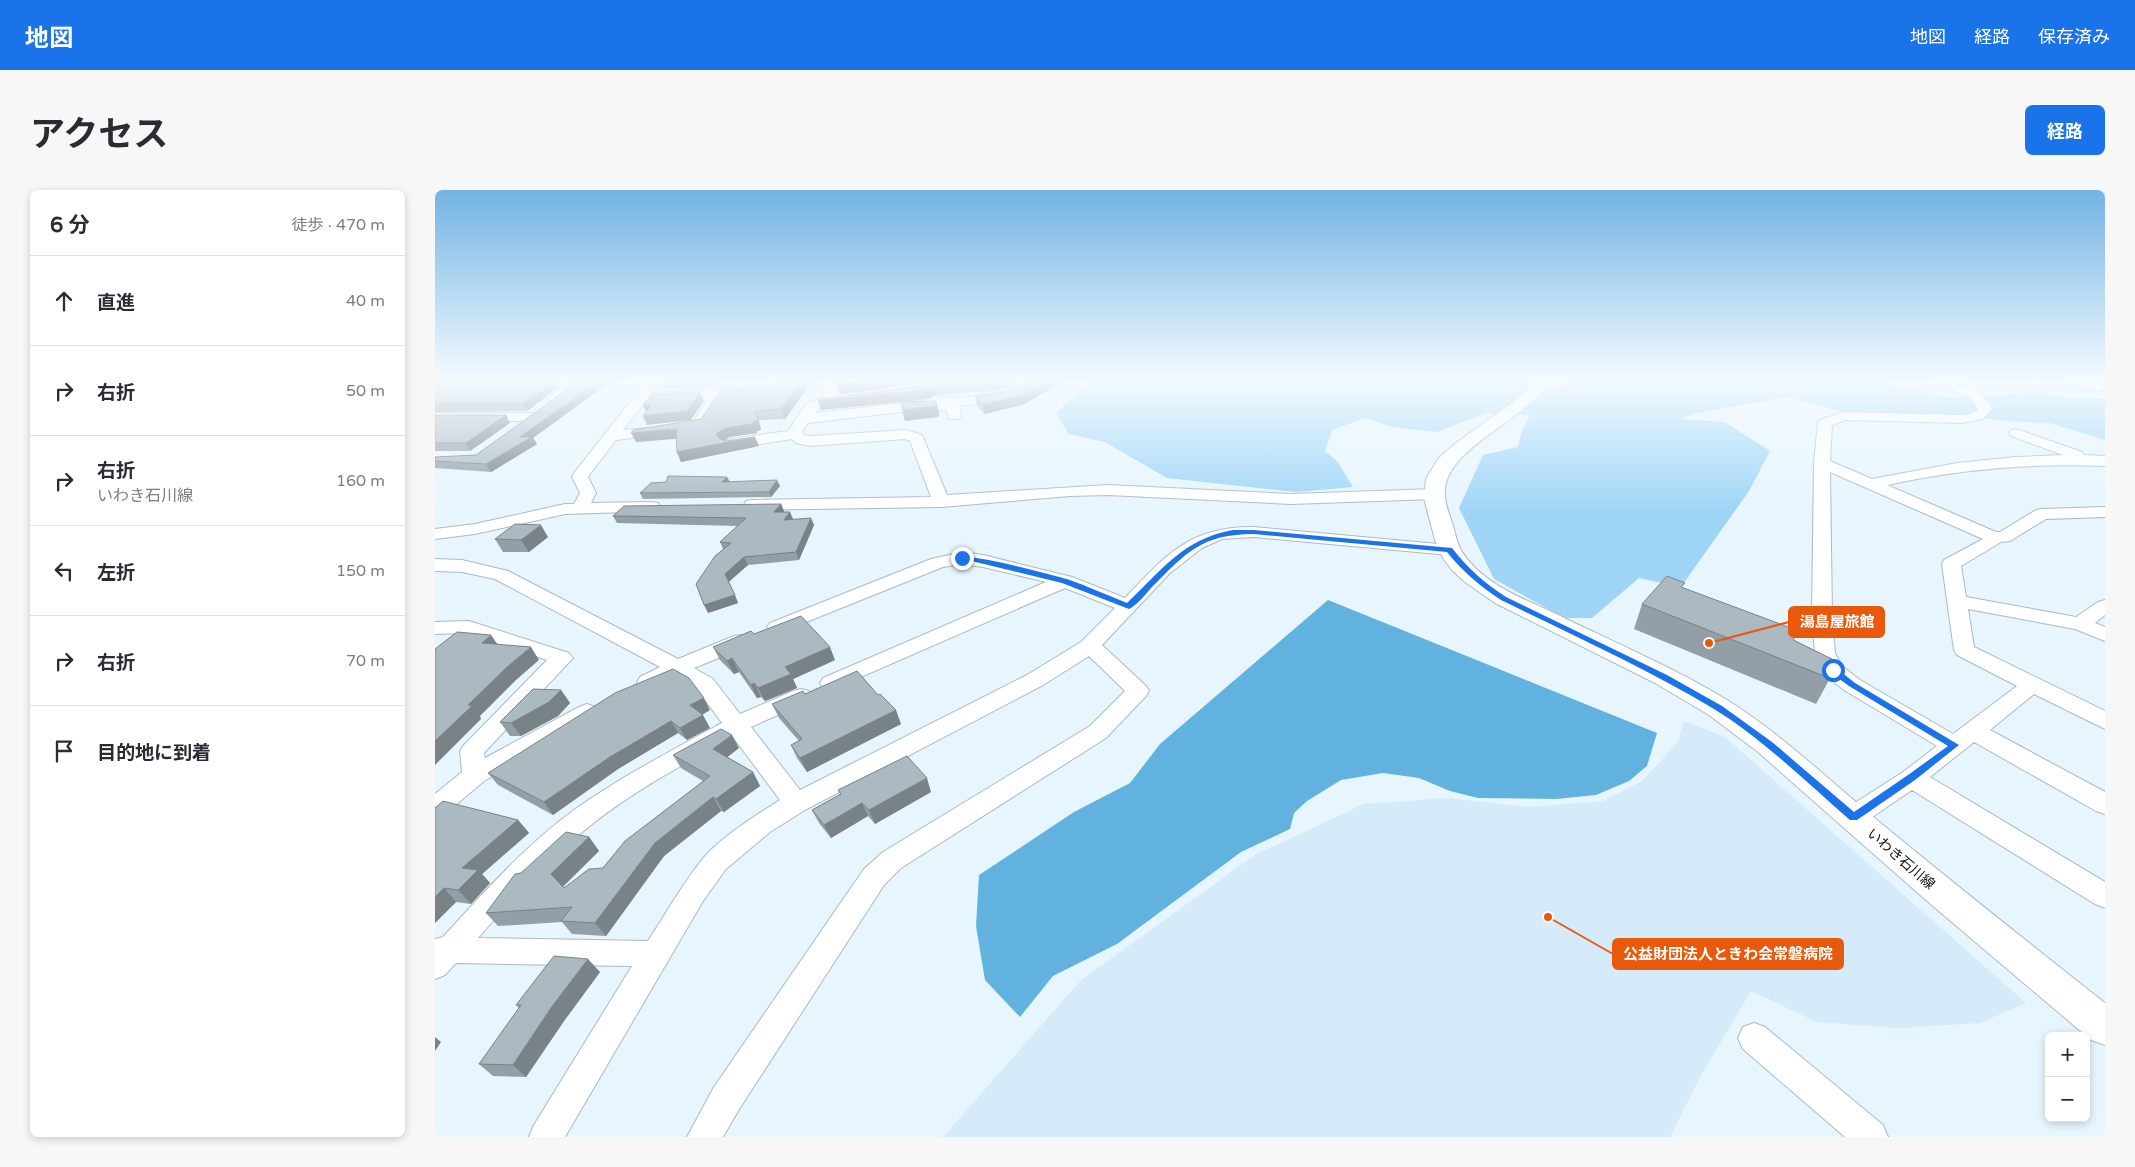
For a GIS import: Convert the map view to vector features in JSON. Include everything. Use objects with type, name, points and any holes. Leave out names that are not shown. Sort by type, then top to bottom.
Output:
[{"type":"main road","points":[[1433,494],[1440,470],[1449,458],[1469,441],[1497,422]]},
{"type":"main road","name":"いわき石川線","points":[[1433,494],[1449,550],[1462,567],[1479,582],[1503,598],[1664,677],[1719,708],[1768,745],[1939,891],[2105,1026]]},
{"type":"street","points":[[515,429],[524,422]]},
{"type":"street","points":[[581,508],[588,493],[580,476],[622,422]]},
{"type":"street","points":[[611,436],[683,428],[701,422]]},
{"type":"street","points":[[801,422],[795,431],[801,440],[810,441],[906,434],[917,438],[941,502]]},
{"type":"street","points":[[1828,422],[1825,424],[1822,463],[1822,617],[1825,653],[1833,670],[1852,684],[1954,745]]},
{"type":"street","points":[[2016,433],[2099,460]]},
{"type":"street","points":[[730,444],[796,434]]},
{"type":"street","points":[[1870,484],[1954,466],[2006,461],[2099,460]]},
{"type":"street","points":[[1822,463],[1993,538],[2004,537],[2042,514],[2103,514]]},
{"type":"street","points":[[736,506],[941,502],[1070,491],[1109,490],[1291,499],[1433,494]]},
{"type":"street","points":[[435,534],[475,529],[549,512],[581,508],[669,506]]},
{"type":"street","points":[[546,1137],[693,893],[717,861],[761,825],[796,803],[1035,680],[1089,645],[1181,554],[1199,542],[1214,536],[1233,532],[1254,532],[1449,550]]},
{"type":"street","points":[[1993,538],[1993,540],[1951,564],[1964,650],[2105,721]]},
{"type":"street","points":[[633,689],[677,667],[938,564],[962,558],[983,561],[1065,581],[1129,606]]},
{"type":"street","points":[[435,564],[462,566],[501,575],[677,667],[705,684],[738,724],[796,803]]},
{"type":"street","points":[[439,955],[515,877],[582,818],[652,771],[738,724],[1065,581]]},
{"type":"street","points":[[1956,601],[2080,624],[2105,635]]},
{"type":"street","points":[[2080,624],[2105,606]]},
{"type":"street","points":[[435,628],[469,628],[562,658],[472,751],[475,775]]},
{"type":"street","points":[[449,646],[469,628]]},
{"type":"street","points":[[703,1137],[732,1090],[874,877],[892,860],[1097,732],[1138,690],[1089,645]]},
{"type":"street","points":[[1853,817],[1912,778],[2032,685]]},
{"type":"street","points":[[435,808],[475,775],[607,702]]},
{"type":"street","points":[[1973,731],[2105,804]]},
{"type":"street","points":[[1912,778],[2105,896]]},
{"type":"street","points":[[439,955],[657,954]]},
{"type":"street","points":[[1754,1038],[1871,1137]]},
{"type":"shaded area","points":[[1062,422],[1353,422],[1332,430],[1325,451],[1337,461],[1353,487],[1296,492],[1167,478],[1105,442],[1069,434]]},
{"type":"shaded area","points":[[1378,422],[1462,422],[1437,432],[1392,427]]},
{"type":"shaded area","points":[[1526,422],[1725,422],[1770,451],[1749,491],[1681,587],[1639,578],[1592,618],[1564,618],[1494,579],[1459,508],[1483,455],[1518,447]]},
{"type":"shaded area","points":[[2032,422],[2105,422],[2105,440],[2050,423]]},
{"type":"shaded area","points":[[1328,600],[1657,733],[1647,766],[1629,781],[1596,795],[1556,799],[1478,798],[1450,791],[1419,778],[1383,773],[1341,780],[1307,801],[1294,813],[1290,829],[1241,852],[1117,944],[1053,976],[1020,1017],[985,980],[976,926],[979,875],[1074,812],[1130,783],[1160,744]]},
{"type":"shaded area","points":[[1684,721],[1725,737],[2026,1003],[1980,1023],[1898,1028],[1817,1022],[1751,991],[1699,1079],[1670,1137],[943,1137],[1081,980],[1255,855],[1364,804],[1448,798],[1528,807],[1603,801],[1642,781],[1677,743]]},
{"type":"building","points":[[435,422],[496,422],[466,443],[435,443]]},
{"type":"building","points":[[522,422],[541,422],[520,437],[532,437],[486,464],[435,461],[435,457],[476,455]]},
{"type":"building","points":[[681,422],[753,422],[753,424],[725,428],[716,434],[720,439],[726,441],[755,437],[677,452],[676,429],[631,433],[633,430]]},
{"type":"building","points":[[668,476],[727,477],[722,482],[777,480],[769,492],[640,493],[651,483],[666,482]]},
{"type":"building","points":[[781,504],[774,512],[790,512],[784,520],[811,518],[796,552],[744,557],[725,574],[735,595],[704,605],[696,584],[715,556],[731,543],[720,542],[746,518],[613,516],[624,506]]},
{"type":"building","points":[[515,524],[541,525],[521,540],[495,539]]},
{"type":"building","points":[[1667,576],[1685,583],[1681,587],[1799,631],[1793,640],[1838,662],[1829,678],[1642,604]]},
{"type":"building","points":[[801,616],[830,647],[785,667],[791,674],[758,688],[754,683],[751,685],[732,658],[727,661],[713,647],[751,631],[754,634]]},
{"type":"building","points":[[457,632],[491,635],[482,643],[531,647],[507,667],[468,705],[472,706],[435,741],[435,649]]},
{"type":"building","points":[[673,669],[689,678],[704,698],[690,705],[703,715],[680,728],[671,721],[610,757],[544,802],[488,773],[615,693]]},
{"type":"building","points":[[857,671],[878,695],[880,694],[896,710],[800,758],[791,745],[802,739],[772,704],[803,691],[805,694]]},
{"type":"building","points":[[533,689],[561,690],[549,702],[511,723],[500,722]]},
{"type":"building","points":[[721,729],[732,735],[713,749],[753,772],[716,799],[713,797],[655,843],[595,923],[561,921],[572,907],[486,913],[515,874],[521,873],[566,832],[589,837],[551,874],[564,888],[589,869],[603,868],[625,841],[710,776],[673,755]]},
{"type":"building","points":[[907,756],[927,778],[869,810],[862,803],[824,825],[812,810],[841,794],[838,790]]},
{"type":"building","points":[[443,801],[518,820],[462,868],[478,870],[458,890],[444,888],[435,897],[435,808]]},
{"type":"building","points":[[554,956],[588,959],[551,1008],[513,1065],[479,1064],[521,1005],[516,1005]]},
{"type":"place","name":"湯島屋旅館","points":[[1709,643]]},
{"type":"place","name":"公益財団法人ときわ会常磐病院","points":[[1548,917]]},
{"type":"route","points":[[962,558],[983,561],[1065,581],[1129,606],[1181,554],[1199,542],[1214,536],[1233,532],[1254,532],[1449,550],[1462,567],[1479,582],[1503,598],[1664,677],[1719,708],[1768,745],[1853,817],[1912,778],[1954,745],[1852,684],[1833,670]]}]
